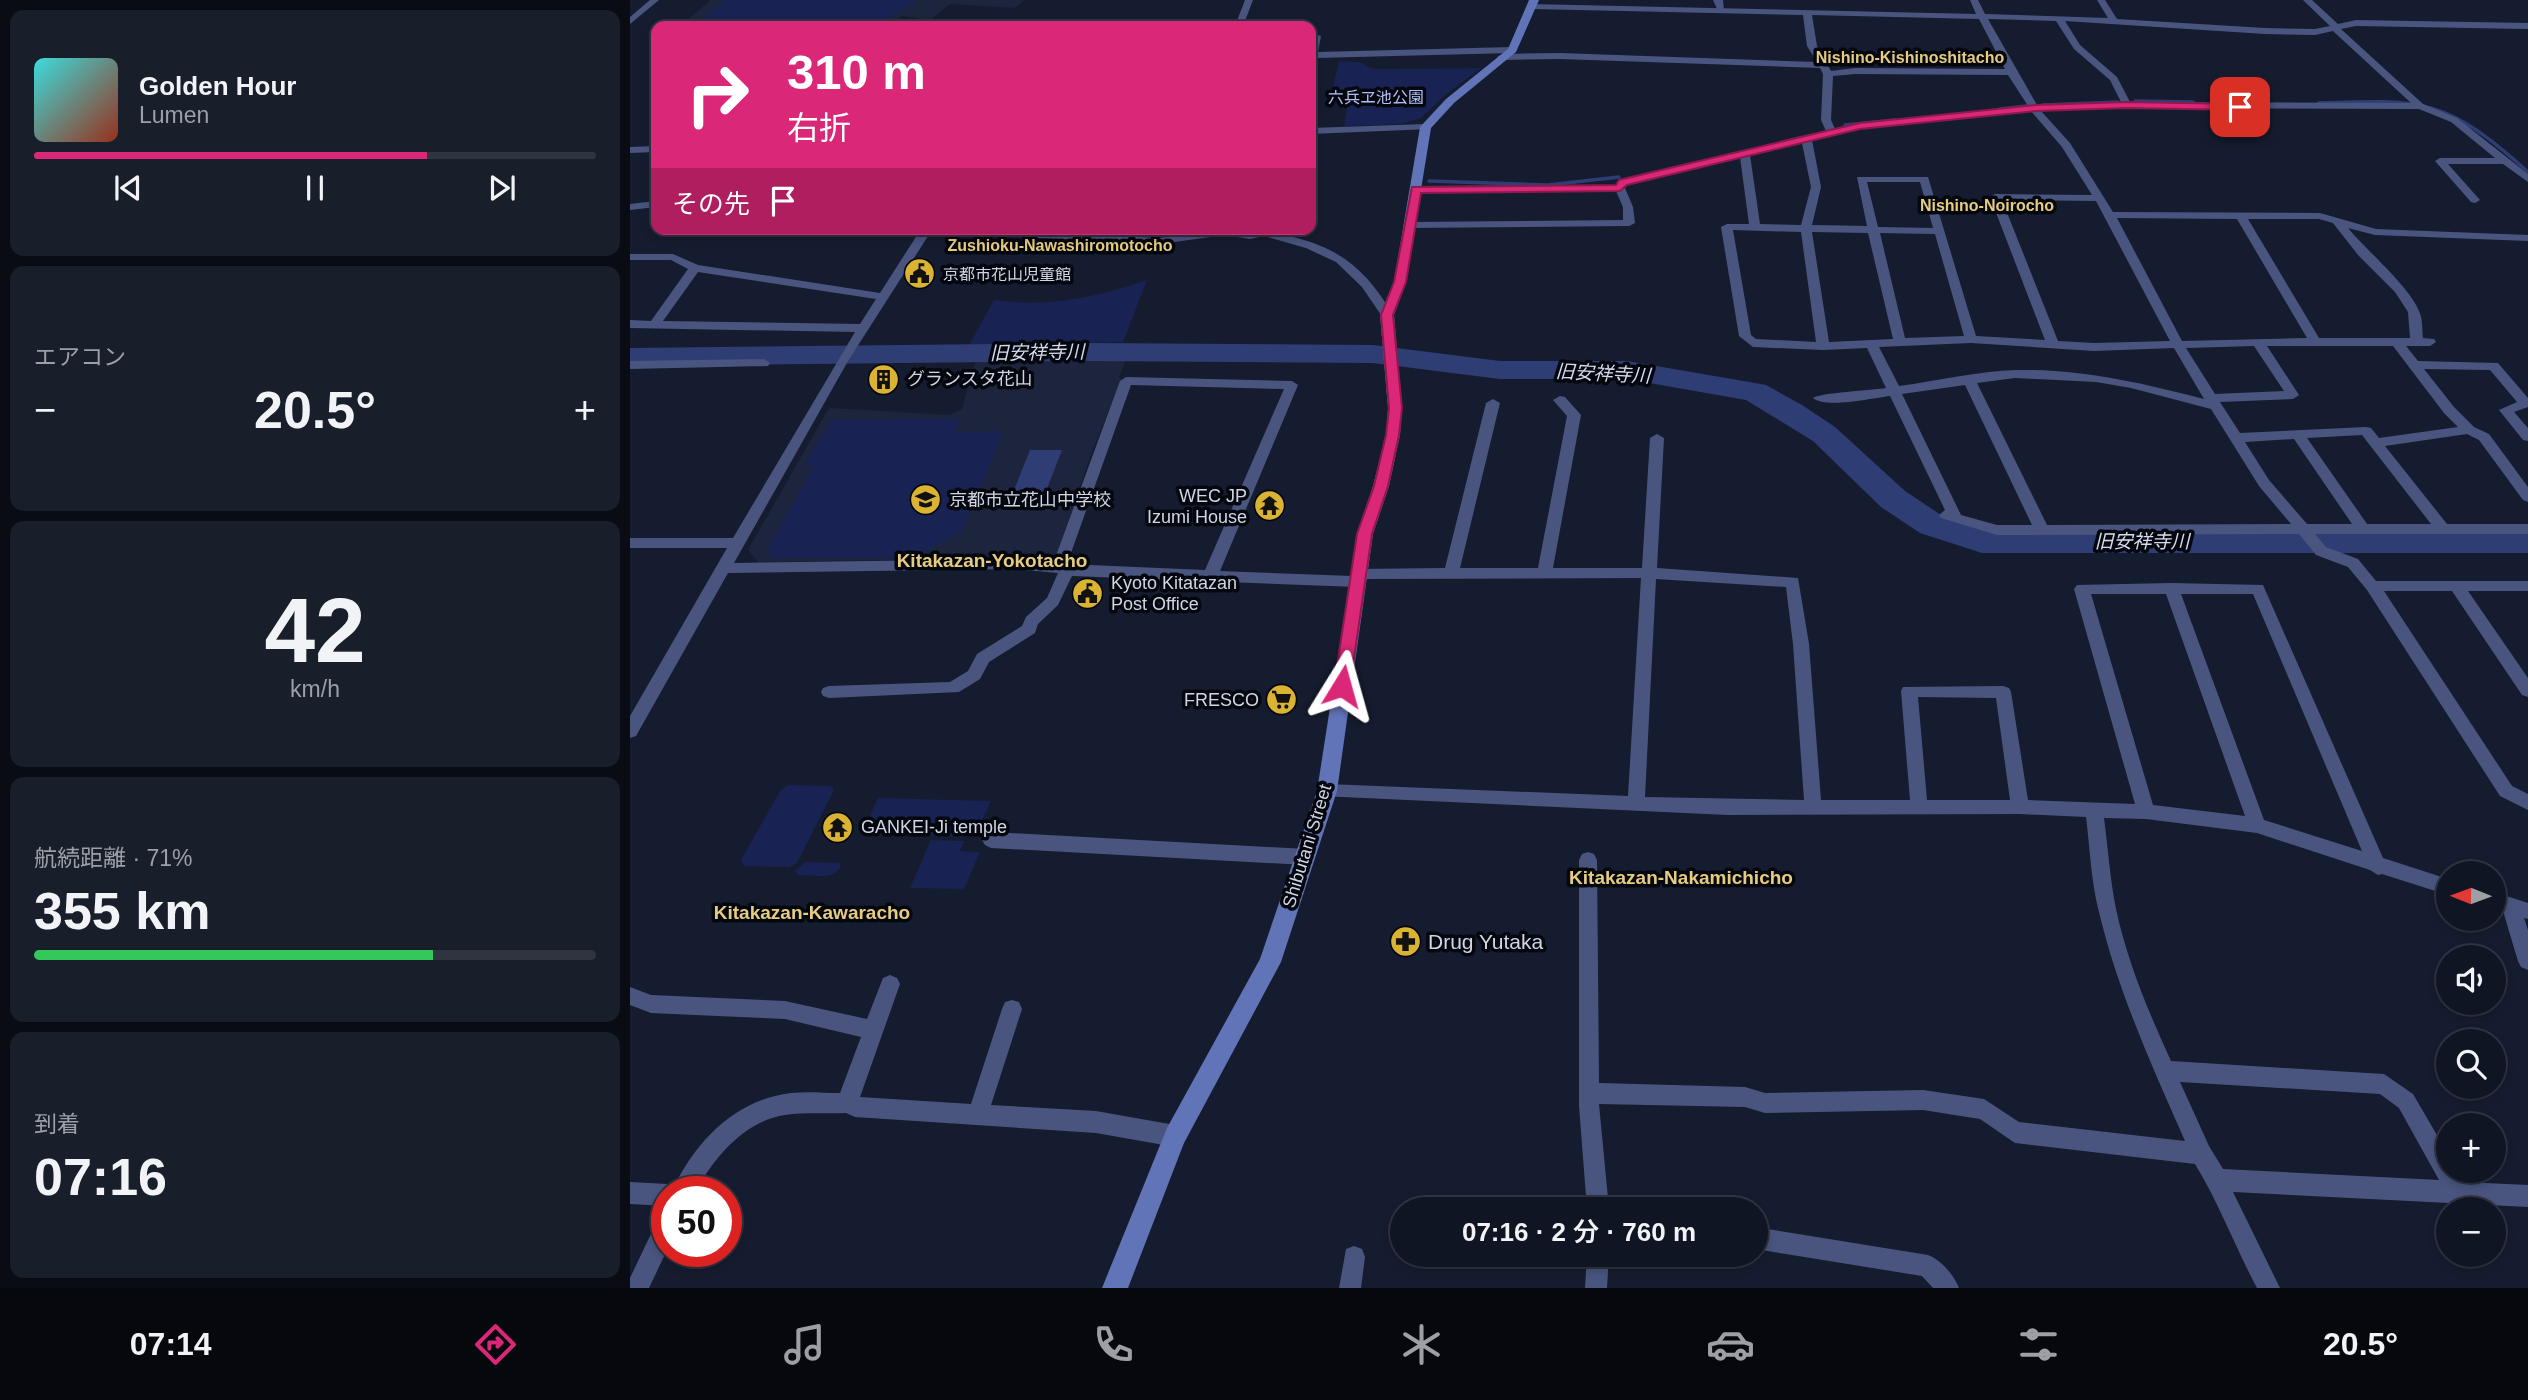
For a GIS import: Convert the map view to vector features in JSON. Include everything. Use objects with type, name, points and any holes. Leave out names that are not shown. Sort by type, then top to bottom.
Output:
[{"type":"main road","points":[[1426,127],[1450,101],[1507,53],[1533,3]]},
{"type":"main road","name":"Shibutani Street","points":[[1115,1288],[1175,1136],[1270,962],[1327,791],[1365,534],[1381,486],[1392,435],[1395,408],[1387,315],[1400,282],[1426,127]]},
{"type":"street","points":[[630,21],[655,0]]},
{"type":"street","points":[[1240,21],[1249,0]]},
{"type":"street","points":[[1815,0],[1810,12],[1812,46],[1828,74],[1826,120],[1832,132]]},
{"type":"street","points":[[1974,0],[2012,72],[2036,108],[2066,145],[2110,215],[2178,345],[2264,483],[2321,551],[2353,563],[2372,586],[2506,791],[2528,803]]},
{"type":"street","points":[[2101,0],[2114,22]]},
{"type":"street","points":[[2307,0],[2417,103],[2454,120],[2528,179]]},
{"type":"street","points":[[1533,3],[1720,4],[1810,12],[2059,18],[2315,32],[2356,23],[2528,26]]},
{"type":"street","points":[[2059,18],[2077,47],[2114,79],[2127,105]]},
{"type":"street","points":[[1316,57],[1507,53],[1821,65]]},
{"type":"street","points":[[1828,74],[1856,71],[2012,72]]},
{"type":"street","points":[[1410,225],[1629,223],[1628,207],[1620,188],[1623,182],[1860,126],[2036,108],[2417,103]]},
{"type":"street","points":[[1316,131],[1426,127]]},
{"type":"street","points":[[1806,138],[1816,187],[1806,229],[1823,346]]},
{"type":"street","points":[[630,150],[651,149]]},
{"type":"street","points":[[1745,153],[1755,227]]},
{"type":"street","points":[[2475,200],[2440,161],[2507,161]]},
{"type":"street","points":[[1900,342],[1861,180],[1924,180],[1971,338]]},
{"type":"street","points":[[1416,189],[1620,188]]},
{"type":"street","points":[[2052,342],[1995,197],[2099,198]]},
{"type":"street","points":[[630,207],[651,205]]},
{"type":"street","points":[[2240,214],[2315,343]]},
{"type":"street","points":[[2110,215],[2320,216],[2375,232],[2528,238]]},
{"type":"street","points":[[2336,220],[2362,253],[2399,290],[2414,312],[2417,342]]},
{"type":"street","points":[[1939,231],[1727,228],[1745,336],[1753,343],[1823,346],[1971,338],[2094,347],[2258,342],[2430,342]]},
{"type":"street","points":[[630,731],[740,544],[842,361],[924,235]]},
{"type":"street","points":[[1033,235],[1160,241],[1203,235]]},
{"type":"street","points":[[1274,235],[1332,254],[1355,271],[1374,292],[1387,315]]},
{"type":"street","points":[[630,257],[673,257],[695,268],[885,296]]},
{"type":"street","points":[[655,324],[695,268]]},
{"type":"street","points":[[630,324],[863,328]]},
{"type":"street","points":[[1819,398],[1844,398],[2015,374],[2096,378],[2213,402],[2293,395],[2258,342]]},
{"type":"street","points":[[2397,342],[2449,410],[2469,430],[2484,437],[2528,496]]},
{"type":"street","points":[[1872,345],[1951,517],[1997,530],[2528,529]]},
{"type":"street","points":[[630,365],[764,363]]},
{"type":"street","points":[[2414,365],[2494,366],[2526,402],[2506,410],[2528,437]]},
{"type":"street","points":[[830,692],[953,688],[974,675],[984,657],[1029,629],[1031,621],[1053,601],[1126,381],[1292,385],[1210,576]]},
{"type":"street","points":[[1969,381],[2042,530]]},
{"type":"street","points":[[1544,574],[1574,415],[1560,400]]},
{"type":"street","points":[[1451,573],[1493,403]]},
{"type":"street","points":[[2376,443],[2469,430]]},
{"type":"street","points":[[2234,438],[2366,431],[2443,529]]},
{"type":"street","points":[[2298,435],[2362,530]]},
{"type":"street","points":[[1636,802],[1657,438]]},
{"type":"street","points":[[630,543],[740,544]]},
{"type":"street","points":[[725,568],[1003,564],[1210,576],[1357,578],[1451,573],[1649,573],[1793,582],[1800,630],[1813,808]]},
{"type":"street","points":[[2372,586],[2528,586]]},
{"type":"street","points":[[2456,586],[2528,691]]},
{"type":"street","points":[[2171,588],[2257,825]]},
{"type":"street","points":[[2146,812],[2082,589],[2258,589],[2378,867]]},
{"type":"street","points":[[1919,806],[1909,691],[2003,692],[2020,807]]},
{"type":"street","points":[[1327,791],[1728,808],[1919,806],[2146,812],[2257,825],[2378,867],[2436,884]]},
{"type":"street","points":[[2094,810],[2107,909],[2122,964],[2164,1071],[2201,1154],[2217,1180],[2236,1225],[2269,1288]]},
{"type":"street","points":[[991,840],[1306,857]]},
{"type":"street","points":[[1588,860],[1590,1093],[1597,1197]]},
{"type":"street","points":[[2511,906],[2528,961]]},
{"type":"street","points":[[847,1103],[890,984]]},
{"type":"street","points":[[630,996],[651,1004],[785,1010],[873,1030]]},
{"type":"street","points":[[978,1114],[1012,1009]]},
{"type":"street","points":[[2164,1071],[2384,1084],[2406,1101],[2458,1192]]},
{"type":"street","points":[[1590,1093],[1745,1097],[1765,1103],[1923,1100],[1984,1109],[2015,1132],[2201,1154]]},
{"type":"street","points":[[691,1176],[725,1135],[758,1113],[790,1104],[847,1103],[855,1107],[1096,1122],[1175,1136]]},
{"type":"street","points":[[2217,1180],[2528,1196]]},
{"type":"street","points":[[630,1193],[651,1194]]},
{"type":"street","points":[[1768,1240],[1928,1266],[1948,1288]]},
{"type":"street","points":[[1350,1288],[1354,1257]]},
{"type":"street","points":[[637,1288],[651,1259]]},
{"type":"street","points":[[1596,1288],[1597,1267]]},
{"type":"shaded area","points":[[711,0],[1025,0],[1014,8],[950,4],[930,20],[902,16],[894,21],[686,21]]},
{"type":"shaded area","name":"京都市立花山中学校","points":[[976,359],[1126,360],[1119,378],[1122,379],[1093,449],[1056,557],[758,562],[748,550],[827,411],[831,408],[949,415],[962,409]]},
{"type":"shaded area","points":[[1030,450],[1062,450],[1045,494],[1012,495]]},
{"type":"green space","points":[[726,0],[918,0],[883,21],[700,21]]},
{"type":"green space","name":"六兵ヱ池公園","points":[[1339,61],[1360,62],[1370,68],[1380,69],[1481,68],[1444,96],[1421,118],[1402,124],[1344,126],[1348,100],[1330,100]]},
{"type":"green space","points":[[1147,280],[1123,342],[969,345],[994,300],[1053,302]]},
{"type":"green space","points":[[960,419],[954,432],[998,431],[1003,434],[962,531],[916,557],[771,558],[768,548],[814,466],[804,466],[832,420]]},
{"type":"green space","points":[[788,785],[830,786],[834,790],[797,863],[789,867],[744,866],[741,860],[780,791]]},
{"type":"green space","points":[[878,798],[991,801],[978,829],[969,829],[966,837],[886,834],[872,824],[866,824]]},
{"type":"green space","points":[[931,840],[964,841],[960,851],[980,852],[964,889],[910,888]]},
{"type":"green space","points":[[805,862],[839,863],[841,866],[833,874],[798,875],[795,871]]},
{"type":"waterway","points":[[2135,101],[2193,102]]},
{"type":"waterway","points":[[2043,105],[2118,102]]},
{"type":"waterway","points":[[2319,103],[2385,102],[2433,109],[2476,130],[2528,172]]},
{"type":"waterway","points":[[2000,109],[2027,106]]},
{"type":"waterway","points":[[1845,125],[1895,120]]},
{"type":"waterway","points":[[1429,181],[1548,185],[1619,177]]},
{"type":"waterway","name":"旧安祥寺川","points":[[630,357],[1090,352],[1373,354],[1500,370],[1627,370],[1755,392],[1824,434],[1893,499],[1932,525],[1982,541],[2528,541]]},
{"type":"place","name":"京都市花山児童館","points":[[920,274]]},
{"type":"place","name":"グランスタ花山","points":[[884,379]]},
{"type":"place","name":"京都市立花山中学校","points":[[926,500]]},
{"type":"place","name":"WEC JP Izumi House","points":[[1270,506]]},
{"type":"place","name":"Kyoto Kitatazan Post Office","points":[[1088,593]]},
{"type":"place","name":"FRESCO","points":[[1282,700]]},
{"type":"place","name":"GANKEI-Ji temple","points":[[838,827]]},
{"type":"place","name":"Drug Yutaka","points":[[1405,942]]},
{"type":"district","name":"Nishino-Kishinoshitacho","points":[[1910,57]]},
{"type":"district","name":"Nishino-Noirocho","points":[[1987,205]]},
{"type":"district","name":"Zushioku-Nawashiromotocho","points":[[1060,245]]},
{"type":"district","name":"Kitakazan-Yokotacho","points":[[992,560]]},
{"type":"district","name":"Kitakazan-Nakamichicho","points":[[1681,877]]},
{"type":"district","name":"Kitakazan-Kawaracho","points":[[812,912]]},
{"type":"route","points":[[1342,686],[1357,573],[1392,435],[1395,408],[1387,315],[1400,282],[1416,189],[1620,188],[1623,182],[1860,126],[2036,108],[2127,105],[2240,107]]}]
